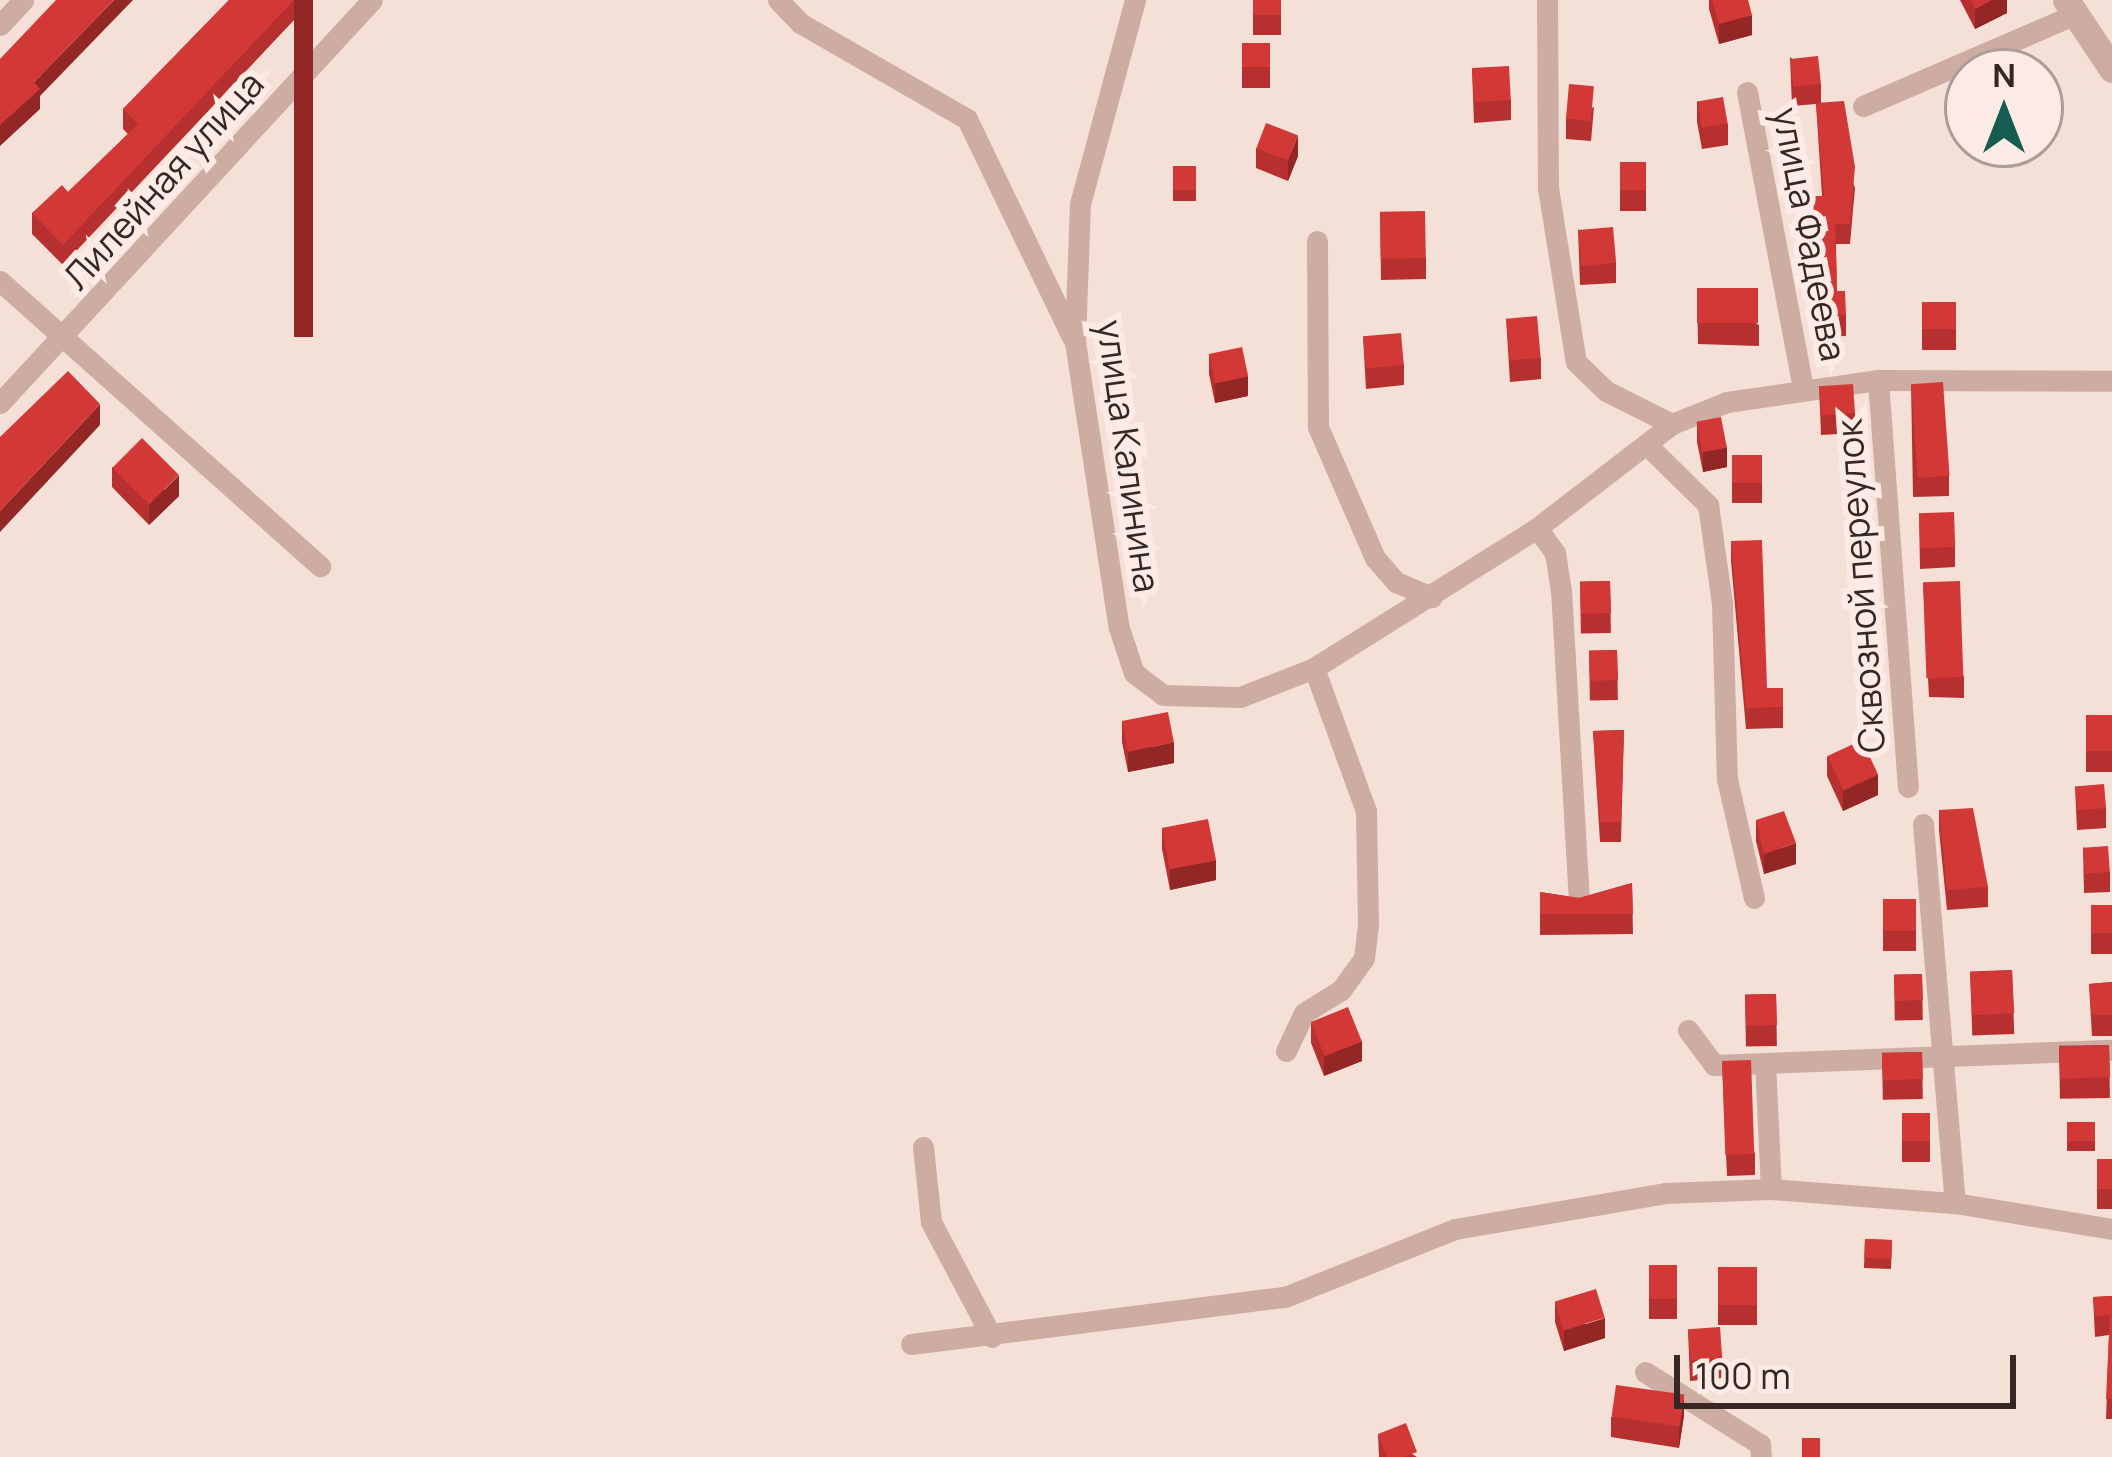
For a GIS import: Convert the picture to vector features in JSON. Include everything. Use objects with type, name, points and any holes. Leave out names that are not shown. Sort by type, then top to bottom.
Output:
[{"type":"street","points":[[0,25],[23,0]]},
{"type":"street","name":"Лилейная улица","points":[[0,403],[372,0]]},
{"type":"street","points":[[778,0],[800,23],[967,119],[1075,342]]},
{"type":"street","name":"улица Калинина","points":[[1135,0],[1080,204],[1075,342],[1119,628],[1134,673],[1163,695],[1240,697],[1314,668]]},
{"type":"street","points":[[1547,0],[1548,188],[1576,362],[1606,391],[1672,424]]},
{"type":"street","points":[[1863,106],[2071,7],[2112,69]]},
{"type":"street","name":"улица Фадеева","points":[[1747,92],[1803,389]]},
{"type":"street","points":[[1317,242],[1318,427],[1376,558],[1396,582],[1432,597]]},
{"type":"street","points":[[0,281],[320,566]]},
{"type":"street","points":[[1286,1051],[1304,1013],[1341,990],[1364,958],[1368,926],[1366,811],[1314,668],[1537,528],[1672,424],[1727,402],[1878,380],[2112,381]]},
{"type":"street","name":"Сквозной переулок","points":[[1878,380],[1908,787]]},
{"type":"street","points":[[1647,445],[1708,505],[1722,603],[1727,779],[1754,898]]},
{"type":"street","points":[[1537,528],[1555,553],[1561,590],[1580,904]]},
{"type":"street","points":[[1923,824],[1955,1203]]},
{"type":"street","points":[[1688,1030],[1714,1065],[2112,1050]]},
{"type":"street","points":[[1765,1063],[1771,1189]]},
{"type":"street","points":[[922,1148],[931,1222],[992,1337]]},
{"type":"street","points":[[911,1344],[1285,1298],[1455,1229],[1576,1202],[1771,1189],[1955,1203],[2112,1229]]},
{"type":"street","points":[[1646,1372],[1760,1444],[1761,1457]]},
{"type":"building","points":[[56,0],[114,0],[34,82],[40,89],[0,125],[0,59]]},
{"type":"building","points":[[229,0],[294,0],[63,245],[32,213],[62,185],[68,192],[138,124],[123,109]]},
{"type":"building","points":[[1253,0],[1281,0],[1281,15],[1253,15]]},
{"type":"building","points":[[1712,0],[1748,0],[1752,15],[1719,24]]},
{"type":"building","points":[[1971,0],[1992,0],[1975,9]]},
{"type":"building","points":[[1242,43],[1270,43],[1270,67],[1242,67]]},
{"type":"building","points":[[1818,56],[1821,84],[1793,87],[1790,59]]},
{"type":"building","points":[[1509,66],[1511,100],[1474,102],[1472,68]]},
{"type":"building","points":[[1569,84],[1594,86],[1591,121],[1566,119]]},
{"type":"building","points":[[1723,97],[1728,124],[1702,128],[1697,102]]},
{"type":"building","points":[[1844,101],[1855,167],[1850,224],[1835,224],[1837,291],[1845,291],[1846,315],[1818,316],[1813,196],[1824,196],[1816,103]]},
{"type":"building","points":[[1266,123],[1298,135],[1288,160],[1256,148]]},
{"type":"building","points":[[1620,162],[1646,162],[1646,190],[1620,190]]},
{"type":"building","points":[[1173,166],[1196,166],[1196,190],[1173,190]]},
{"type":"building","points":[[1425,211],[1426,258],[1381,259],[1380,212]]},
{"type":"building","points":[[1613,227],[1616,263],[1581,266],[1578,230]]},
{"type":"building","points":[[1697,288],[1758,288],[1758,323],[1697,323]]},
{"type":"building","points":[[1922,302],[1956,302],[1956,329],[1922,329]]},
{"type":"building","points":[[1537,316],[1541,358],[1510,361],[1506,319]]},
{"type":"building","points":[[1401,333],[1404,365],[1366,368],[1363,336]]},
{"type":"building","points":[[1242,347],[1248,376],[1215,383],[1209,354]]},
{"type":"building","points":[[68,371],[100,404],[0,511],[0,437]]},
{"type":"building","points":[[1943,382],[1950,476],[1918,478],[1911,384]]},
{"type":"building","points":[[1853,384],[1855,413],[1821,415],[1819,386]]},
{"type":"building","points":[[1721,417],[1727,447],[1702,452],[1696,422]]},
{"type":"building","points":[[142,438],[179,475],[149,504],[112,468]]},
{"type":"building","points":[[1732,455],[1762,455],[1762,483],[1732,483]]},
{"type":"building","points":[[1954,512],[1955,547],[1920,548],[1919,513]]},
{"type":"building","points":[[1762,540],[1767,688],[1783,688],[1783,707],[1746,708],[1731,541]]},
{"type":"building","points":[[1610,581],[1611,613],[1581,614],[1580,582]]},
{"type":"building","points":[[1960,581],[1963,677],[1926,678],[1923,582]]},
{"type":"building","points":[[1617,650],[1618,680],[1590,681],[1589,651]]},
{"type":"building","points":[[1168,712],[1174,742],[1128,751],[1122,721]]},
{"type":"building","points":[[2086,715],[2112,715],[2112,751],[2086,751]]},
{"type":"building","points":[[1624,730],[1621,822],[1600,822],[1593,731]]},
{"type":"building","points":[[1862,740],[1878,774],[1844,790],[1828,756]]},
{"type":"building","points":[[2104,784],[2106,808],[2077,810],[2075,787]]},
{"type":"building","points":[[1973,808],[1988,887],[1947,890],[1939,810]]},
{"type":"building","points":[[1784,811],[1796,843],[1764,854],[1756,820]]},
{"type":"building","points":[[1208,819],[1216,860],[1170,869],[1162,828]]},
{"type":"building","points":[[2108,846],[2110,872],[2085,874],[2083,848]]},
{"type":"building","points":[[1632,883],[1633,914],[1540,914],[1540,892],[1579,898]]},
{"type":"building","points":[[1883,899],[1916,899],[1916,931],[1883,931]]},
{"type":"building","points":[[2091,905],[2112,905],[2112,933],[2091,933]]},
{"type":"building","points":[[2012,970],[2014,1013],[1972,1015],[1970,972]]},
{"type":"building","points":[[1922,974],[1923,1000],[1895,1001],[1894,975]]},
{"type":"building","points":[[2112,982],[2112,1015],[2092,1015],[2089,984]]},
{"type":"building","points":[[1776,994],[1777,1025],[1746,1026],[1745,995]]},
{"type":"building","points":[[1348,1007],[1362,1041],[1325,1056],[1311,1022]]},
{"type":"building","points":[[2109,1045],[2110,1077],[2060,1079],[2059,1047]]},
{"type":"building","points":[[1922,1052],[1923,1079],[1883,1080],[1882,1053]]},
{"type":"building","points":[[1751,1060],[1754,1154],[1725,1155],[1722,1061]]},
{"type":"building","points":[[1902,1113],[1930,1113],[1930,1141],[1902,1141]]},
{"type":"building","points":[[2067,1122],[2095,1122],[2095,1141],[2067,1141]]},
{"type":"building","points":[[2097,1159],[2112,1159],[2112,1189],[2097,1189]]},
{"type":"building","points":[[1865,1239],[1892,1240],[1891,1259],[1864,1258]]},
{"type":"building","points":[[1649,1265],[1677,1265],[1677,1299],[1649,1299]]},
{"type":"building","points":[[1718,1267],[1757,1267],[1757,1305],[1718,1305]]},
{"type":"building","points":[[1596,1289],[1605,1318],[1564,1330],[1555,1302]]},
{"type":"building","points":[[2112,1296],[2112,1399],[2106,1399],[2110,1315],[2095,1316],[2093,1297]]},
{"type":"building","points":[[1720,1327],[1722,1358],[1690,1360],[1688,1329]]},
{"type":"building","points":[[1616,1385],[1684,1395],[1680,1426],[1612,1417]]},
{"type":"building","points":[[1406,1423],[1417,1452],[1387,1457],[1378,1434]]},
{"type":"building","points":[[1802,1438],[1820,1438],[1820,1457],[1802,1457]]}]
